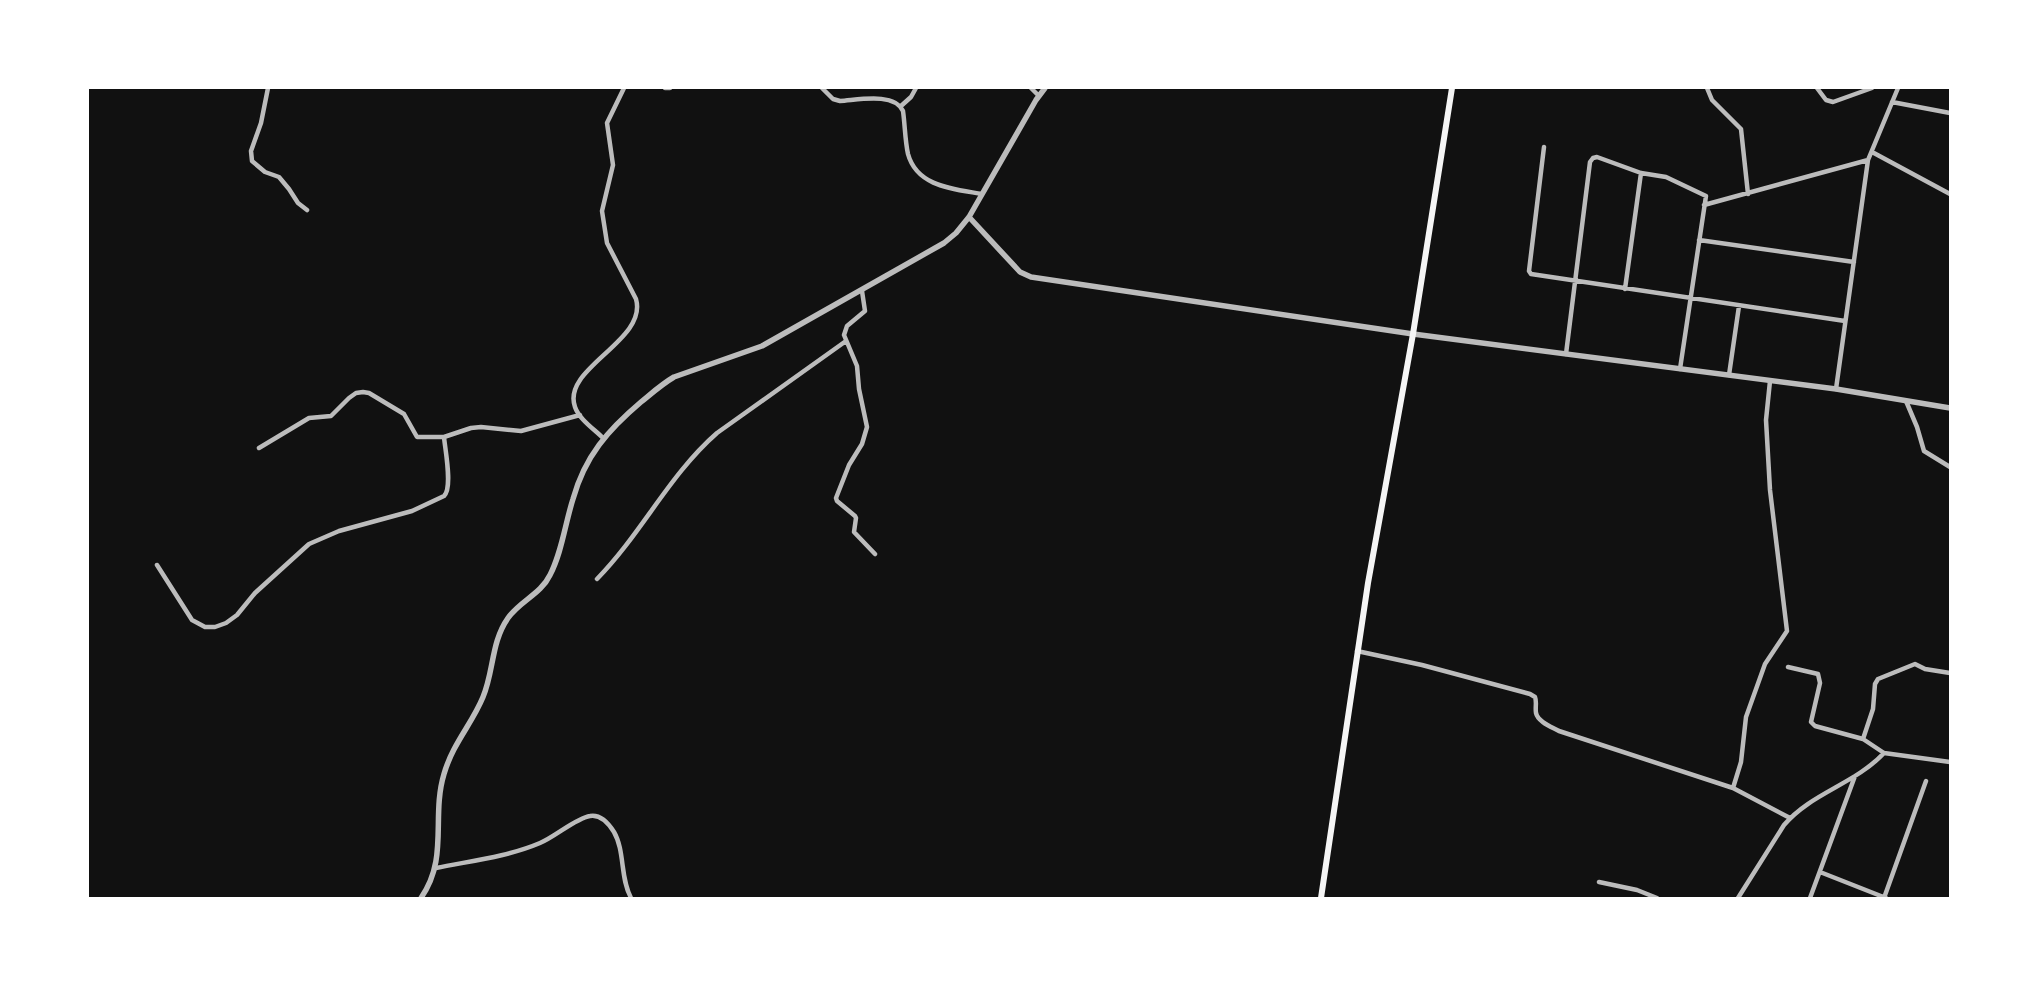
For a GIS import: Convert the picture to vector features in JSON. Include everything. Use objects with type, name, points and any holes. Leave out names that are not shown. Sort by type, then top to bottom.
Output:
[{"type":"main road","points":[[1320,898],[1357,651],[1413,334],[1452,88]]},
{"type":"street","points":[[268,88],[261,123],[251,151],[252,161],[265,172],[279,177],[289,188],[298,203],[307,210]]},
{"type":"street","points":[[603,438],[580,415],[575,407],[573,398],[579,380],[607,353],[633,323],[637,315],[638,306],[636,299],[607,243],[602,210],[613,165],[606,123],[624,88]]},
{"type":"street","points":[[665,88],[670,88]]},
{"type":"street","points":[[822,88],[833,99],[840,101],[887,99],[895,101],[901,106],[910,158],[923,178],[933,183],[982,194]]},
{"type":"street","points":[[901,106],[911,97],[916,88]]},
{"type":"street","points":[[1031,88],[1039,96]]},
{"type":"street","points":[[421,898],[436,868],[440,794],[448,760],[483,699],[488,685],[494,651],[508,618],[517,607],[544,586],[550,577],[579,482],[592,453],[603,438],[617,422],[674,377],[762,346],[944,243],[956,233],[969,217],[1045,88]]},
{"type":"street","points":[[1707,88],[1712,100],[1742,129],[1748,194]]},
{"type":"street","points":[[1818,88],[1826,100],[1833,102],[1872,88]]},
{"type":"street","points":[[1836,389],[1868,160],[1898,88]]},
{"type":"street","points":[[1892,102],[1950,112]]},
{"type":"street","points":[[1544,147],[1529,271],[1535,276],[1845,321]]},
{"type":"street","points":[[1872,152],[1950,194]]},
{"type":"street","points":[[1566,354],[1591,160],[1597,157],[1641,173],[1666,177],[1706,196],[1680,369]]},
{"type":"street","points":[[1704,205],[1868,160]]},
{"type":"street","points":[[1625,289],[1641,173]]},
{"type":"street","points":[[969,217],[1020,272],[1031,277],[1413,334],[1836,389],[1950,408]]},
{"type":"street","points":[[1699,240],[1854,262]]},
{"type":"street","points":[[862,291],[865,311],[844,330],[846,341],[857,366],[860,396],[867,427],[862,444],[849,465],[836,498],[856,517],[854,532],[875,554]]},
{"type":"street","points":[[1729,375],[1739,306]]},
{"type":"street","points":[[598,579],[615,559],[671,482],[703,445],[729,424],[846,341]]},
{"type":"street","points":[[1734,788],[1741,762],[1746,717],[1765,664],[1786,631],[1770,490],[1766,420],[1770,381]]},
{"type":"street","points":[[259,448],[309,418],[331,416],[349,398],[356,393],[363,392],[369,393],[404,414],[417,437],[444,437],[470,428],[481,427],[521,431],[530,430],[580,415]]},
{"type":"street","points":[[1906,401],[1917,427],[1924,451],[1950,468]]},
{"type":"street","points":[[157,564],[192,620],[205,627],[215,627],[226,623],[237,615],[255,593],[309,544],[339,531],[412,511],[444,496],[447,493],[448,485],[444,437]]},
{"type":"street","points":[[1357,651],[1414,663],[1530,694],[1535,697],[1538,717],[1559,731],[1734,788],[1790,818]]},
{"type":"street","points":[[1862,739],[1873,709],[1875,684],[1881,676],[1915,664],[1925,670],[1950,673]]},
{"type":"street","points":[[1788,666],[1818,674],[1820,683],[1812,724],[1862,739],[1884,753],[1950,762]]},
{"type":"street","points":[[1738,898],[1790,818],[1803,805],[1868,769],[1884,753]]},
{"type":"street","points":[[1810,898],[1855,776]]},
{"type":"street","points":[[1820,872],[1885,898],[1926,781]]},
{"type":"street","points":[[436,868],[501,855],[538,844],[584,818],[595,816],[605,820],[616,838],[626,886],[631,898]]},
{"type":"street","points":[[1599,882],[1637,890],[1657,898]]}]
